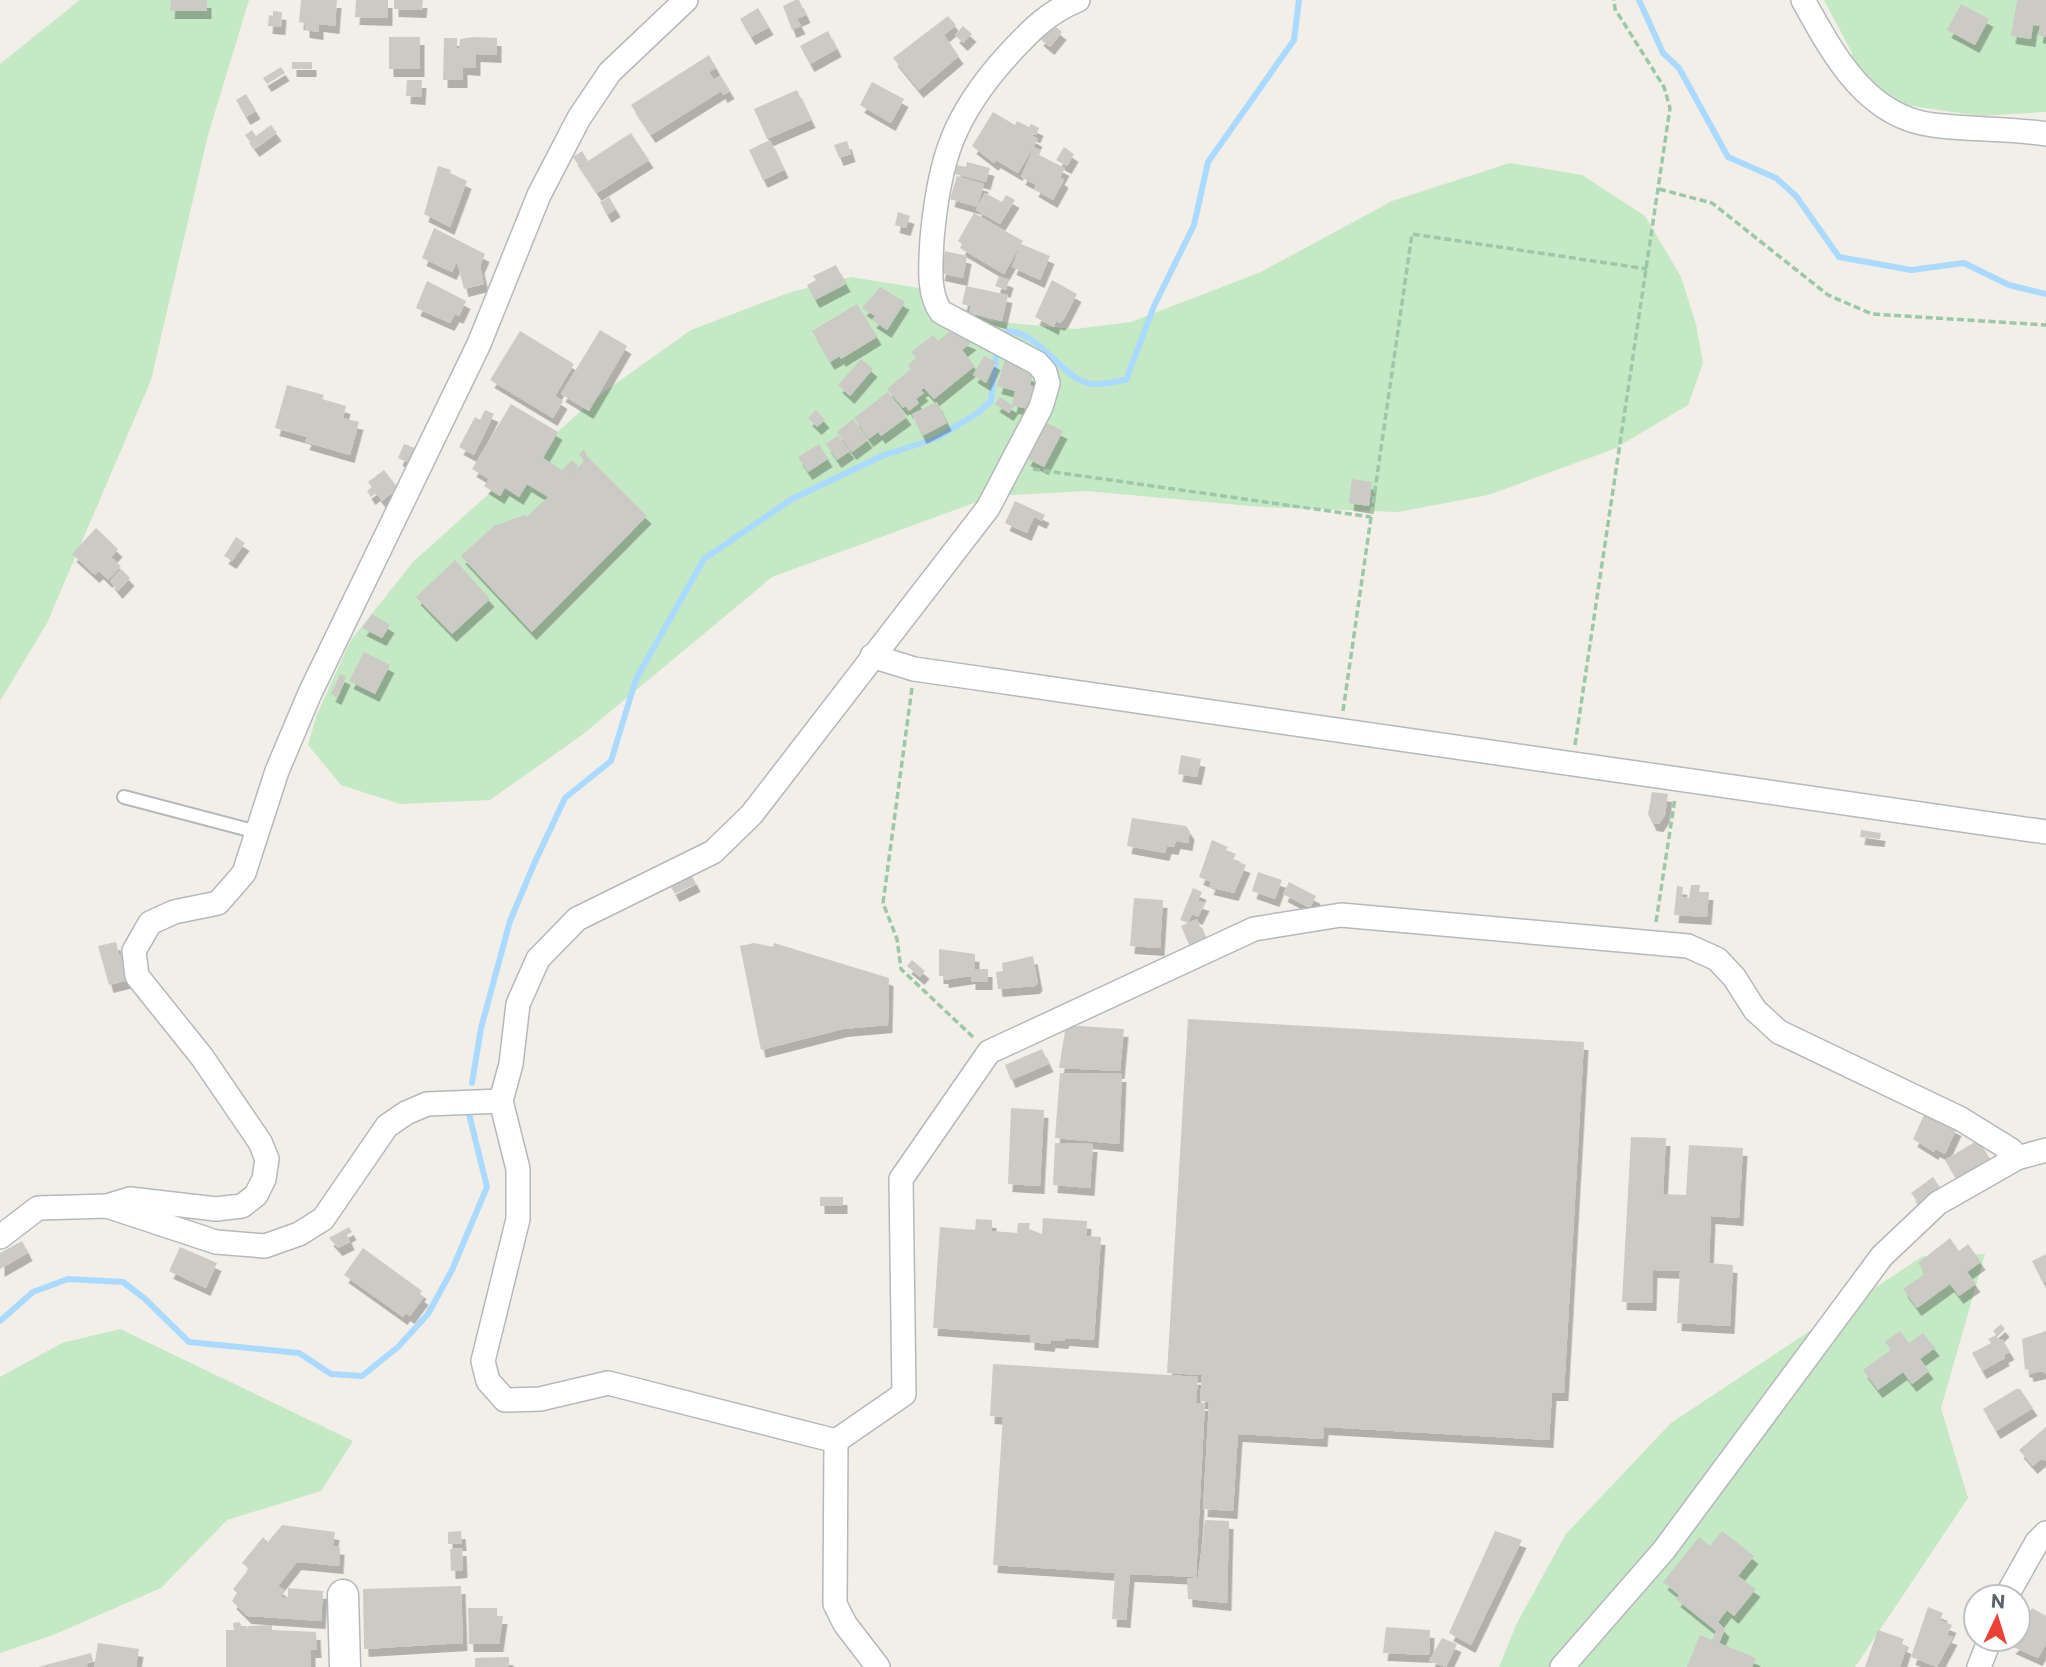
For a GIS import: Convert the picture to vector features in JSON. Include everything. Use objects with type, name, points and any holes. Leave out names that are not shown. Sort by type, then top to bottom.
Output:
[{"type":"street","points":[[0,1237],[38,1208],[107,1206],[130,1199],[216,1209],[242,1206],[256,1195],[264,1178],[267,1159],[260,1142],[202,1057],[137,976],[134,951],[150,923],[174,912],[218,903],[244,873],[277,771],[310,693],[479,344],[538,195],[579,118],[610,72],[686,0]]},
{"type":"street","points":[[1078,0],[1060,7],[1035,25],[978,88],[954,130],[937,191],[930,268],[935,304],[941,312],[1004,343],[1045,372],[1048,383],[1041,407],[988,508],[752,814],[713,852],[578,919],[538,959],[518,1004],[511,1064],[501,1101],[518,1169],[517,1219],[483,1361],[488,1381],[505,1400],[540,1399],[608,1383],[836,1441],[904,1394],[901,1179],[989,1052],[1255,929],[1341,915],[1688,946],[1717,959],[1734,977],[1755,1010],[1779,1032],[1961,1119],[2011,1150],[2017,1158]]},
{"type":"street","points":[[1803,0],[1828,45],[1864,93],[1902,118],[1932,125],[2046,135]]},
{"type":"street","points":[[872,656],[915,669],[2046,832]]},
{"type":"street","points":[[107,1206],[216,1242],[265,1246],[299,1234],[323,1219],[387,1126],[406,1113],[427,1104],[501,1101]]},
{"type":"street","points":[[1562,1667],[1664,1550],[1882,1256],[1938,1203],[2017,1158],[2046,1150]]},
{"type":"street","points":[[836,1441],[835,1604],[845,1624],[878,1667]]},
{"type":"street","points":[[2014,1583],[2037,1542],[2046,1533]]},
{"type":"street","points":[[343,1595],[345,1667]]},
{"type":"lane","points":[[124,797],[257,832]]},
{"type":"path","points":[[1572,764],[1670,108],[1664,87],[1615,9],[1614,0]]},
{"type":"path","points":[[1659,189],[1712,203],[1828,295],[1871,314],[2046,325]]},
{"type":"path","points":[[1340,730],[1412,234],[1647,269]]},
{"type":"path","points":[[1010,466],[1371,517]]},
{"type":"path","points":[[915,669],[883,903],[897,939],[901,969],[989,1052]]},
{"type":"path","points":[[1653,941],[1678,779]]},
{"type":"green space","points":[[80,0],[249,0],[208,135],[151,380],[47,623],[0,701],[0,64]]},
{"type":"green space","points":[[1824,0],[2046,0],[2046,112],[1980,116],[1857,98],[1852,53]]},
{"type":"green space","points":[[1510,163],[1582,175],[1645,216],[1681,277],[1696,324],[1703,363],[1688,405],[1614,449],[1488,495],[1398,512],[1262,507],[1087,491],[993,496],[772,577],[582,735],[490,800],[400,804],[341,785],[308,745],[317,714],[351,640],[413,562],[594,399],[691,330],[791,292],[851,277],[919,288],[990,321],[1075,329],[1131,322],[1261,272],[1392,201]]},
{"type":"green space","points":[[1985,1254],[1941,1408],[1968,1498],[1855,1667],[1499,1667],[1517,1623],[1566,1534],[1671,1423],[1923,1256]]},
{"type":"green space","points":[[120,1329],[353,1441],[321,1491],[227,1520],[161,1588],[53,1635],[0,1653],[0,1377],[62,1343]]},
{"type":"building","points":[[171,0],[207,0],[207,11],[170,11]]},
{"type":"building","points":[[301,0],[337,0],[335,26],[319,24],[319,32],[305,30],[305,23],[299,22]]},
{"type":"building","points":[[356,0],[388,0],[388,18],[355,17]]},
{"type":"building","points":[[394,0],[423,0],[422,10],[394,9]]},
{"type":"building","points":[[799,0],[806,15],[797,19],[801,26],[792,30],[783,6]]},
{"type":"building","points":[[2017,0],[2046,0],[2046,37],[2038,35],[2040,26],[2033,25],[2031,39],[2011,36]]},
{"type":"building","points":[[1961,4],[1989,19],[1975,45],[1947,30]]},
{"type":"building","points":[[758,8],[769,27],[751,37],[740,19]]},
{"type":"building","points":[[273,11],[282,12],[281,27],[268,26],[269,15],[273,16]]},
{"type":"building","points":[[948,16],[956,25],[944,35],[959,56],[919,90],[893,58]]},
{"type":"building","points":[[1051,23],[1062,32],[1050,47],[1039,38]]},
{"type":"building","points":[[963,26],[972,34],[963,43],[955,35]]},
{"type":"building","points":[[828,31],[837,49],[810,64],[800,46]]},
{"type":"building","points":[[389,37],[420,37],[420,69],[389,69]]},
{"type":"building","points":[[444,38],[457,38],[459,49],[460,39],[497,38],[497,55],[476,54],[476,68],[463,67],[463,80],[443,80]]},
{"type":"building","points":[[709,55],[716,68],[709,72],[714,80],[721,76],[730,91],[723,95],[721,91],[651,135],[631,105]]},
{"type":"building","points":[[292,62],[312,62],[312,69],[292,69]]},
{"type":"building","points":[[281,67],[285,73],[267,84],[263,78]]},
{"type":"building","points":[[407,80],[422,80],[421,97],[406,96]]},
{"type":"building","points":[[872,82],[904,99],[891,123],[860,105]]},
{"type":"building","points":[[797,90],[811,120],[767,139],[754,109]]},
{"type":"building","points":[[246,94],[256,111],[246,117],[236,100]]},
{"type":"building","points":[[993,112],[1015,125],[1017,121],[1039,128],[1036,135],[1026,132],[1038,139],[1018,173],[996,160],[994,163],[972,146]]},
{"type":"building","points":[[271,125],[277,133],[255,149],[245,135],[252,130],[256,136]]},
{"type":"building","points":[[631,133],[649,160],[597,193],[573,157],[582,151],[588,161]]},
{"type":"building","points":[[770,140],[784,170],[763,180],[749,150]]},
{"type":"building","points":[[847,141],[851,154],[839,158],[834,145]]},
{"type":"building","points":[[1034,147],[1041,151],[1039,155],[1065,168],[1060,177],[1064,180],[1053,200],[1034,189],[1036,185],[1021,177]]},
{"type":"building","points":[[1064,147],[1074,154],[1067,166],[1056,160]]},
{"type":"building","points":[[967,162],[990,168],[986,182],[955,174],[957,165],[966,167]]},
{"type":"building","points":[[438,166],[451,170],[450,173],[467,181],[450,227],[424,214]]},
{"type":"building","points":[[957,176],[984,184],[977,207],[950,199]]},
{"type":"building","points":[[985,193],[1002,202],[1006,195],[1015,200],[1000,224],[976,210]]},
{"type":"building","points":[[609,197],[616,209],[607,215],[600,202]]},
{"type":"building","points":[[898,212],[910,216],[906,228],[895,225]]},
{"type":"building","points":[[974,213],[1023,241],[1004,274],[960,248],[962,244],[958,241]]},
{"type":"building","points":[[434,228],[485,254],[480,266],[484,284],[464,289],[457,262],[452,272],[422,258]]},
{"type":"building","points":[[1021,244],[1050,256],[1040,280],[1012,267]]},
{"type":"building","points":[[945,251],[967,256],[963,278],[940,273]]},
{"type":"building","points":[[836,265],[846,284],[815,300],[807,285],[816,280],[813,276]]},
{"type":"building","points":[[999,276],[1009,280],[1006,290],[995,286]]},
{"type":"building","points":[[1052,280],[1077,294],[1064,319],[1060,323],[1056,321],[1054,327],[1035,317]]},
{"type":"building","points":[[427,281],[466,301],[459,316],[455,314],[450,323],[416,308]]},
{"type":"building","points":[[966,286],[1008,295],[1002,321],[969,313],[971,306],[962,304]]},
{"type":"building","points":[[880,287],[905,302],[887,330],[872,320],[875,316],[862,308]]},
{"type":"building","points":[[857,304],[877,337],[841,359],[840,356],[830,362],[812,331]]},
{"type":"building","points":[[600,330],[627,346],[589,411],[561,394]]},
{"type":"building","points":[[520,331],[574,364],[555,396],[563,401],[553,418],[490,380]]},
{"type":"building","points":[[949,332],[972,342],[962,350],[975,366],[934,399],[924,388],[921,390],[924,393],[916,399],[919,403],[909,411],[906,406],[903,408],[887,389],[911,369],[908,365],[916,358],[911,352],[933,335],[938,341]]},
{"type":"building","points":[[984,356],[996,362],[986,383],[973,375]]},
{"type":"building","points":[[1006,356],[1024,366],[1023,372],[1033,375],[1030,385],[1035,387],[1029,409],[1014,406],[1009,413],[995,404],[1000,397],[1012,405],[1015,391],[997,386]]},
{"type":"building","points":[[861,359],[873,369],[850,396],[838,385]]},
{"type":"building","points":[[287,385],[324,395],[322,399],[346,406],[343,418],[359,422],[350,455],[305,442],[307,437],[275,428]]},
{"type":"building","points":[[888,392],[907,417],[881,436],[878,432],[869,439],[854,418]]},
{"type":"building","points":[[937,402],[947,423],[922,436],[912,414]]},
{"type":"building","points":[[511,404],[558,432],[543,458],[562,470],[572,460],[578,466],[570,475],[584,461],[579,454],[584,449],[587,456],[647,516],[532,632],[461,556],[494,526],[524,515],[527,517],[548,497],[527,484],[519,497],[505,488],[500,496],[484,486],[489,479],[472,469]]},
{"type":"building","points":[[485,410],[494,414],[474,455],[459,447],[475,417],[480,420]]},
{"type":"building","points":[[816,410],[825,420],[817,427],[808,418]]},
{"type":"building","points":[[853,419],[868,440],[852,452],[837,432]]},
{"type":"building","points":[[1045,422],[1063,431],[1044,467],[1026,458]]},
{"type":"building","points":[[838,435],[850,451],[837,460],[826,444]]},
{"type":"building","points":[[404,444],[420,450],[414,465],[398,458]]},
{"type":"building","points":[[819,444],[828,459],[808,472],[798,457]]},
{"type":"building","points":[[384,470],[398,488],[382,501],[376,493],[371,497],[367,491],[372,487],[368,482]]},
{"type":"building","points":[[1352,479],[1372,482],[1369,506],[1349,503]]},
{"type":"building","points":[[1015,501],[1045,515],[1042,521],[1034,517],[1027,533],[1005,523]]},
{"type":"building","points":[[96,528],[118,549],[111,557],[121,566],[108,580],[99,571],[95,575],[72,554]]},
{"type":"building","points":[[236,537],[245,543],[232,561],[224,556]]},
{"type":"building","points":[[455,560],[490,599],[452,634],[416,597]]},
{"type":"building","points":[[121,569],[130,578],[118,591],[110,581]]},
{"type":"building","points":[[372,614],[390,625],[382,638],[362,628]]},
{"type":"building","points":[[364,652],[390,665],[375,694],[349,681]]},
{"type":"building","points":[[340,674],[346,677],[337,697],[331,694]]},
{"type":"building","points":[[1181,755],[1201,759],[1197,777],[1178,774]]},
{"type":"building","points":[[1652,792],[1668,794],[1665,815],[1659,824],[1652,823],[1648,814]]},
{"type":"building","points":[[1132,818],[1186,826],[1190,832],[1188,843],[1176,841],[1174,847],[1167,846],[1165,853],[1127,846]]},
{"type":"building","points":[[1861,830],[1881,833],[1880,839],[1860,837]]},
{"type":"building","points":[[1212,840],[1228,847],[1226,850],[1236,854],[1233,860],[1246,865],[1234,893],[1209,887],[1211,882],[1199,877]]},
{"type":"building","points":[[1258,872],[1282,880],[1275,899],[1252,891]]},
{"type":"building","points":[[692,876],[696,884],[675,894],[671,887]]},
{"type":"building","points":[[1289,882],[1316,896],[1310,908],[1283,894]]},
{"type":"building","points":[[1691,885],[1700,885],[1699,892],[1709,892],[1707,917],[1674,915],[1677,886],[1683,887],[1682,897],[1689,898]]},
{"type":"building","points":[[1193,888],[1202,892],[1198,901],[1205,903],[1198,917],[1192,914],[1188,923],[1180,920]]},
{"type":"building","points":[[1134,898],[1163,900],[1160,948],[1130,946]]},
{"type":"building","points":[[1197,919],[1206,942],[1191,949],[1181,926]]},
{"type":"building","points":[[116,942],[119,955],[124,954],[129,980],[109,985],[98,946]]},
{"type":"building","points":[[754,943],[773,947],[774,943],[889,978],[888,1025],[843,1029],[761,1050],[740,946]]},
{"type":"building","points":[[939,949],[975,954],[975,969],[988,969],[988,982],[971,982],[971,976],[944,980],[944,976],[939,976]]},
{"type":"building","points":[[1033,956],[1038,983],[1035,986],[998,989],[996,972],[1003,971],[1002,963]]},
{"type":"building","points":[[912,960],[925,971],[920,977],[907,966]]},
{"type":"building","points":[[1188,1019],[1584,1042],[1564,1393],[1552,1393],[1549,1440],[1324,1427],[1323,1439],[1238,1434],[1233,1511],[1203,1509],[1209,1402],[1200,1401],[1202,1375],[1167,1373]]},
{"type":"building","points":[[1066,1025],[1124,1029],[1120,1071],[1059,1068]]},
{"type":"building","points":[[1042,1049],[1049,1064],[1011,1080],[1005,1065]]},
{"type":"building","points":[[1060,1073],[1122,1074],[1119,1144],[1055,1138]]},
{"type":"building","points":[[1011,1108],[1044,1110],[1040,1186],[1008,1184]]},
{"type":"building","points":[[1925,1113],[1957,1128],[1945,1154],[1935,1149],[1934,1152],[1913,1139]]},
{"type":"building","points":[[1631,1137],[1666,1138],[1663,1194],[1686,1195],[1689,1145],[1743,1148],[1739,1218],[1711,1216],[1709,1263],[1733,1265],[1730,1326],[1677,1323],[1680,1271],[1653,1270],[1652,1303],[1622,1302]]},
{"type":"building","points":[[1978,1140],[1993,1163],[1959,1183],[1945,1160]]},
{"type":"building","points":[[1055,1143],[1093,1144],[1090,1188],[1053,1185]]},
{"type":"building","points":[[1933,1177],[1943,1192],[1921,1207],[1911,1193]]},
{"type":"building","points":[[820,1197],[843,1197],[843,1206],[820,1206]]},
{"type":"building","points":[[1043,1218],[1087,1221],[1086,1236],[1101,1237],[1094,1340],[1065,1338],[1064,1341],[1051,1340],[1050,1344],[1030,1342],[1030,1335],[933,1328],[940,1227],[975,1230],[976,1219],[992,1220],[992,1231],[1017,1233],[1018,1223],[1030,1223],[1029,1229],[1042,1234]]},
{"type":"building","points":[[349,1227],[352,1232],[347,1235],[350,1242],[338,1248],[329,1238]]},
{"type":"building","points":[[1950,1238],[1959,1251],[1968,1244],[1981,1262],[1967,1272],[1976,1284],[1959,1296],[1950,1284],[1917,1308],[1903,1289],[1925,1274],[1918,1263]]},
{"type":"building","points":[[22,1241],[28,1253],[0,1269],[0,1253]]},
{"type":"building","points":[[180,1247],[217,1263],[206,1288],[169,1271]]},
{"type":"building","points":[[363,1248],[422,1291],[420,1294],[424,1297],[410,1316],[406,1313],[403,1317],[344,1275]]},
{"type":"building","points":[[2046,1254],[2046,1282],[2043,1283],[2032,1261]]},
{"type":"building","points":[[2001,1324],[2005,1329],[1997,1337],[2002,1339],[2010,1352],[2004,1355],[2005,1358],[1982,1371],[1972,1353],[1991,1343],[1988,1339],[1996,1335],[1993,1331]]},
{"type":"building","points":[[1900,1331],[1909,1343],[1923,1333],[1935,1348],[1920,1359],[1929,1371],[1912,1384],[1903,1372],[1878,1390],[1863,1370],[1891,1350],[1885,1342]]},
{"type":"building","points":[[2046,1331],[2046,1374],[2042,1371],[2029,1374],[2028,1369],[2025,1370],[2022,1339]]},
{"type":"building","points":[[993,1364],[1198,1377],[1196,1403],[1205,1403],[1196,1577],[1130,1574],[1126,1620],[1112,1619],[1115,1573],[993,1565],[1003,1417],[990,1416]]},
{"type":"building","points":[[2020,1389],[2033,1408],[1996,1431],[1983,1409]]},
{"type":"building","points":[[2046,1427],[2046,1461],[2041,1459],[2033,1466],[2019,1450]]},
{"type":"building","points":[[1205,1520],[1229,1521],[1227,1603],[1188,1599],[1187,1579],[1198,1577]]},
{"type":"building","points":[[282,1525],[335,1532],[333,1546],[340,1547],[339,1566],[297,1562],[278,1586],[285,1591],[281,1597],[288,1597],[288,1588],[323,1591],[321,1621],[247,1616],[232,1601],[237,1593],[233,1589],[249,1569],[242,1563],[263,1537],[268,1542]]},
{"type":"building","points":[[461,1531],[462,1543],[448,1544],[448,1532]]},
{"type":"building","points":[[1495,1531],[1522,1540],[1471,1645],[1449,1633]]},
{"type":"building","points":[[1722,1531],[1754,1556],[1738,1576],[1756,1589],[1734,1616],[1727,1610],[1718,1622],[1725,1629],[1719,1643],[1756,1658],[1752,1667],[1687,1667],[1700,1635],[1712,1640],[1716,1631],[1676,1599],[1679,1595],[1663,1582],[1699,1537],[1710,1546]]},
{"type":"building","points":[[462,1548],[463,1570],[451,1571],[450,1549]]},
{"type":"building","points":[[461,1586],[463,1643],[364,1649],[363,1589]]},
{"type":"building","points":[[1928,1607],[1943,1613],[1940,1620],[1952,1625],[1947,1635],[1953,1637],[1937,1667],[1911,1657]]},
{"type":"building","points":[[468,1608],[497,1608],[497,1616],[503,1616],[499,1644],[469,1644]]},
{"type":"building","points":[[2032,1608],[2046,1616],[2046,1644],[2038,1658],[2027,1653],[2032,1653]]},
{"type":"building","points":[[240,1622],[241,1626],[247,1626],[247,1630],[248,1626],[272,1625],[272,1630],[316,1632],[317,1650],[311,1650],[311,1667],[226,1667],[226,1630],[234,1630],[233,1623]]},
{"type":"building","points":[[1386,1627],[1430,1630],[1429,1655],[1383,1653]]},
{"type":"building","points":[[1878,1630],[1904,1639],[1902,1644],[1907,1646],[1900,1667],[1865,1667]]},
{"type":"building","points":[[1442,1638],[1457,1644],[1446,1667],[1429,1661]]},
{"type":"building","points":[[98,1643],[139,1649],[136,1667],[94,1667]]},
{"type":"building","points":[[91,1653],[93,1661],[86,1663],[88,1667],[38,1667]]},
{"type":"building","points":[[509,1657],[509,1667],[475,1667],[475,1658]]},
{"type":"waterway","points":[[1008,331],[1032,340],[1081,380],[1092,384],[1126,380],[1154,306],[1194,225],[1208,162],[1294,40],[1299,0]]},
{"type":"waterway","points":[[1639,0],[1663,53],[1679,68],[1728,157],[1776,178],[1796,196],[1839,257],[1911,270],[1964,263],[2009,285],[2046,294]]},
{"type":"waterway","points":[[472,1083],[481,1028],[510,921],[534,864],[565,798],[611,761],[636,679],[704,559],[792,499],[882,456],[937,438],[979,412],[991,401],[996,357]]},
{"type":"waterway","points":[[0,1321],[33,1292],[68,1279],[123,1282],[144,1298],[189,1342],[299,1353],[331,1374],[362,1376],[398,1347],[428,1314],[452,1270],[487,1187],[468,1110]]}]
